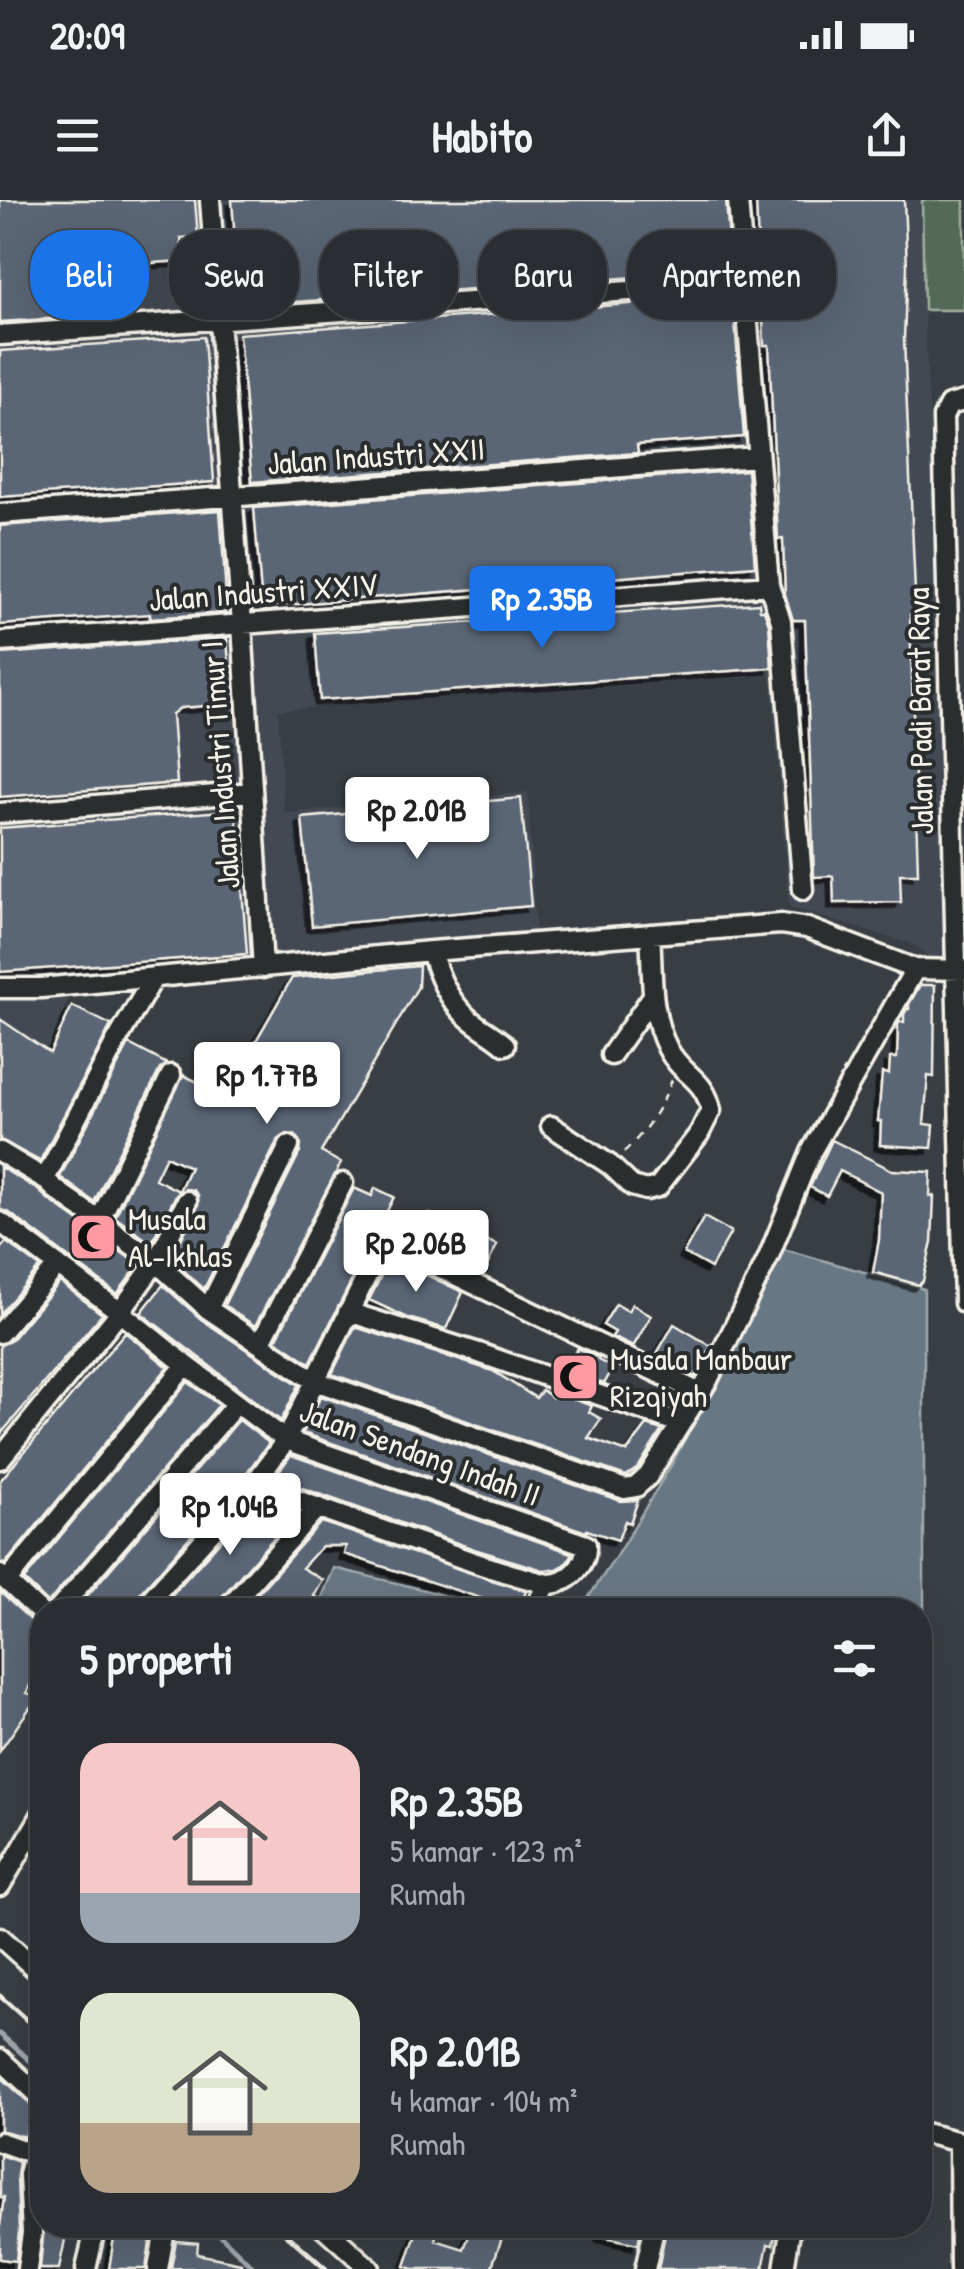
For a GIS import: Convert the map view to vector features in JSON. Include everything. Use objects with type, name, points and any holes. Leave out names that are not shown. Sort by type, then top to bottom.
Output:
[{"type":"street","name":"Jalan Industri Timur I","points":[[210,200],[212,230]]},
{"type":"street","points":[[738,200],[740,230]]},
{"type":"street","points":[[299,314],[627,291]]},
{"type":"street","name":"Jalan Industri Timur I","points":[[219,320],[263,968]]},
{"type":"street","points":[[0,335],[219,320]]},
{"type":"street","points":[[747,320],[769,585],[781,621],[802,890]]},
{"type":"street","name":"Jalan Padi Barat Raya","points":[[964,401],[948,405],[943,417],[951,970],[964,1304]]},
{"type":"street","name":"Jalan Industri XXII","points":[[0,514],[758,458]]},
{"type":"street","name":"Jalan Industri XXIV","points":[[0,642],[769,585]]},
{"type":"street","points":[[0,813],[252,792]]},
{"type":"street","points":[[0,988],[41,988],[431,951],[782,924],[807,928],[915,969],[951,970]]},
{"type":"street","points":[[552,1126],[632,1186],[646,1190],[658,1187],[711,1110],[703,1086],[677,1064],[657,1021],[652,997],[650,934]]},
{"type":"street","points":[[431,951],[445,989],[459,1008],[505,1045]]},
{"type":"street","points":[[0,1152],[45,1179],[156,1262],[208,1309],[315,1381],[625,1489],[636,1487],[648,1476],[700,1393],[768,1258],[811,1152],[915,969]]},
{"type":"street","points":[[45,1179],[154,977]]},
{"type":"street","points":[[611,1055],[652,997]]},
{"type":"street","points":[[99,1221],[171,1075]]},
{"type":"street","points":[[208,1309],[289,1146]]},
{"type":"street","points":[[260,1344],[343,1183]]},
{"type":"street","points":[[0,1459],[120,1312],[156,1262],[187,1202]]},
{"type":"street","name":"Jalan Sendang Indah II","points":[[2,1227],[58,1265],[286,1440],[586,1545],[586,1556],[577,1571],[559,1584],[548,1584],[540,1598]]},
{"type":"street","points":[[152,1598],[254,1484],[286,1440],[379,1248],[385,1244],[700,1393]]},
{"type":"street","points":[[0,1332],[58,1265]]},
{"type":"street","points":[[348,1312],[479,1353],[679,1424]]},
{"type":"street","points":[[30,1603],[3,1578],[186,1366]]},
{"type":"street","points":[[68,1598],[236,1404]]},
{"type":"street","points":[[254,1484],[492,1569],[548,1584]]},
{"type":"street","points":[[237,1598],[316,1508]]},
{"type":"street","points":[[0,1886],[30,1835]]},
{"type":"street","points":[[0,1936],[30,1964]]},
{"type":"street","points":[[0,2059],[30,2087]]},
{"type":"street","points":[[932,2135],[962,2142],[960,2269]]},
{"type":"street","points":[[0,2142],[30,2153]]},
{"type":"street","points":[[27,2269],[31,2238]]},
{"type":"street","points":[[86,2269],[93,2238]]},
{"type":"street","points":[[158,2269],[163,2238]]},
{"type":"street","points":[[336,2238],[370,2269]]},
{"type":"street","points":[[646,2269],[652,2238]]},
{"type":"street","points":[[784,2269],[789,2238]]},
{"type":"path","points":[[610,1166],[652,1120],[677,1064]]},
{"type":"shaded area","points":[[0,200],[924,200],[924,310],[940,626],[950,956],[930,958],[915,945],[789,907],[771,676],[278,710],[284,813],[528,792],[536,938],[68,980],[68,999],[50,1044],[0,1117]]},
{"type":"green space","points":[[922,200],[964,200],[964,310],[924,310]]},
{"type":"water","points":[[783,1249],[924,1289],[924,1598],[588,1598],[672,1464]]},
{"type":"water","points":[[334,1568],[458,1598],[322,1598]]},
{"type":"building","points":[[0,200],[195,200],[197,230],[169,230],[169,262],[149,263],[149,230],[30,230],[30,320],[0,322]]},
{"type":"building","points":[[232,200],[726,200],[728,230],[627,230],[627,278],[607,279],[607,230],[478,230],[478,289],[458,290],[458,230],[319,230],[319,300],[299,302],[299,230],[234,230]]},
{"type":"building","points":[[756,200],[904,200],[904,339],[916,615],[910,615],[918,874],[900,874],[901,902],[834,903],[833,876],[814,877],[805,620],[793,620],[785,594],[783,539],[778,539],[769,345],[764,345],[763,320],[836,320],[836,230],[757,230]]},
{"type":"building","points":[[627,304],[627,320],[735,320],[744,437],[637,445],[638,453],[252,482],[239,334],[478,316],[478,320],[607,320],[607,306]]},
{"type":"building","points":[[204,337],[214,482],[0,497],[0,351]]},
{"type":"building","points":[[747,470],[755,566],[262,607],[254,508]]},
{"type":"building","points":[[220,510],[225,613],[0,625],[0,526]]},
{"type":"building","points":[[759,603],[769,624],[772,668],[320,700],[315,633]]},
{"type":"building","points":[[227,638],[232,704],[180,708],[172,714],[177,783],[0,797],[0,654]]},
{"type":"building","points":[[521,798],[531,906],[312,926],[302,818]]},
{"type":"building","points":[[236,810],[247,954],[0,972],[0,828]]},
{"type":"building","points":[[419,966],[418,987],[321,1152],[341,1163],[255,1326],[224,1305],[300,1152],[301,1144],[295,1135],[287,1134],[278,1140],[204,1289],[171,1259],[198,1206],[198,1195],[193,1190],[185,1189],[176,1195],[151,1243],[115,1217],[183,1075],[225,1095],[292,978]],"holes":[[[166,1156],[190,1167],[179,1191],[155,1179]]]},
{"type":"building","points":[[920,985],[935,985],[934,1077],[928,1076],[924,1124],[934,1125],[932,1148],[880,1145],[882,1073],[889,1074],[890,1058],[897,1058],[898,1025],[904,1022],[904,1014]]},
{"type":"building","points":[[72,1006],[111,1025],[40,1161],[0,1140],[0,1019],[50,1053]]},
{"type":"building","points":[[129,1044],[167,1064],[160,1069],[94,1202],[60,1177]]},
{"type":"building","points":[[832,1140],[892,1170],[931,1172],[932,1242],[919,1285],[873,1272],[881,1192],[840,1171],[827,1196],[810,1187]]},
{"type":"building","points":[[0,1167],[37,1189],[139,1265],[117,1294],[8,1212],[0,1210]]},
{"type":"building","points":[[354,1188],[372,1196],[375,1188],[394,1197],[310,1363],[276,1340]]},
{"type":"building","points":[[430,1214],[497,1245],[483,1274],[417,1243]]},
{"type":"building","points":[[704,1217],[731,1232],[711,1268],[684,1253]]},
{"type":"building","points":[[6,1242],[40,1267],[0,1314],[0,1249]]},
{"type":"building","points":[[390,1258],[463,1292],[446,1329],[408,1318],[369,1300]]},
{"type":"building","points":[[60,1282],[102,1314],[0,1435],[0,1345],[10,1341]]},
{"type":"building","points":[[163,1285],[201,1319],[299,1385],[281,1421],[141,1313]]},
{"type":"building","points":[[616,1304],[628,1311],[632,1304],[651,1316],[633,1347],[612,1337],[615,1332],[603,1325]]},
{"type":"building","points":[[674,1324],[711,1346],[695,1377],[655,1357]]},
{"type":"building","points":[[355,1327],[493,1371],[536,1398],[542,1390],[552,1397],[554,1392],[592,1406],[589,1412],[601,1419],[588,1438],[627,1452],[647,1425],[662,1430],[638,1468],[626,1476],[332,1374]]},
{"type":"building","points":[[125,1332],[168,1367],[5,1564],[0,1563],[0,1481]]},
{"type":"building","points":[[578,1348],[613,1368],[604,1384],[566,1370]]},
{"type":"building","points":[[188,1382],[219,1405],[52,1598],[43,1598],[24,1580]]},
{"type":"building","points":[[321,1396],[621,1501],[638,1500],[630,1523],[625,1521],[618,1540],[586,1532],[303,1433]]},
{"type":"building","points":[[239,1420],[269,1443],[136,1598],[85,1598]]},
{"type":"building","points":[[291,1455],[572,1555],[557,1569],[543,1570],[274,1478]]},
{"type":"building","points":[[258,1499],[296,1513],[221,1598],[169,1598]]},
{"type":"building","points":[[321,1522],[526,1591],[524,1598],[480,1598],[344,1554],[346,1546],[322,1546],[302,1568],[323,1580],[314,1596],[318,1598],[254,1598]]},
{"type":"building","points":[[0,1592],[30,1619],[30,1708],[0,1751]]},
{"type":"building","points":[[0,2076],[30,2103],[30,2115],[25,2137],[0,2130]]},
{"type":"building","points":[[0,2155],[19,2162],[16,2261],[0,2259],[4,2197],[0,2197]]},
{"type":"building","points":[[43,2238],[65,2238],[59,2269],[40,2269]]},
{"type":"building","points":[[114,2238],[151,2238],[146,2269],[109,2269]]},
{"type":"building","points":[[415,2238],[436,2238],[464,2249],[468,2238],[502,2238],[491,2269],[405,2266]]},
{"type":"building","points":[[610,2238],[639,2238],[638,2244]]},
{"type":"building","points":[[664,2238],[774,2238],[773,2245],[768,2244],[763,2269],[658,2269]]},
{"type":"building","points":[[176,2241],[198,2243],[197,2254],[241,2263],[240,2269],[171,2268]]},
{"type":"waterway","points":[[0,2034],[30,2060]]},
{"type":"waterway","points":[[223,2238],[255,2269]]},
{"type":"railway","points":[[0,1996],[30,2023]]},
{"type":"railway","points":[[291,2238],[326,2269]]},
{"type":"place","name":"Musala Al-Ikhlas","points":[[93,1237]]},
{"type":"place","name":"Musala Manbaur Rizqiyah","points":[[575,1377]]}]
